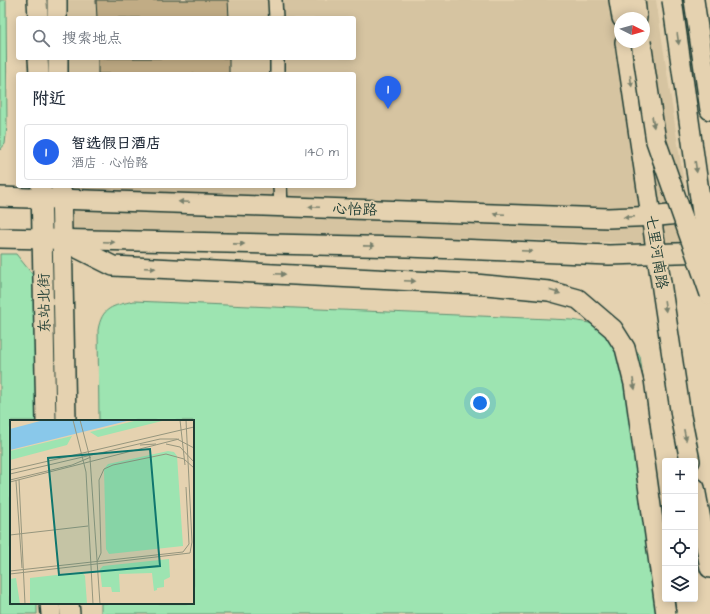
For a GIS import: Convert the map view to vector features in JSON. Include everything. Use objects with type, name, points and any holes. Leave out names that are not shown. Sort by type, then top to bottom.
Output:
[{"type":"street","points":[[37,0],[38,16]]},
{"type":"street","points":[[57,0],[57,16]]},
{"type":"street","points":[[275,0],[276,16]]},
{"type":"street","points":[[619,0],[621,12]]},
{"type":"street","points":[[635,0],[636,12]]},
{"type":"street","points":[[672,0],[710,270]]},
{"type":"street","points":[[694,0],[710,110]]},
{"type":"street","name":"七里河南路","points":[[626,48],[690,458]]},
{"type":"street","points":[[642,48],[656,141],[710,294]]},
{"type":"street","points":[[38,60],[39,72]]},
{"type":"street","points":[[58,60],[58,72]]},
{"type":"street","points":[[277,60],[277,72]]},
{"type":"street","points":[[280,188],[281,206]]},
{"type":"street","name":"心怡路","points":[[0,197],[41,192],[61,192],[281,206],[608,218],[710,211]]},
{"type":"street","name":"东站北街","points":[[41,192],[46,420]]},
{"type":"street","name":"东站北街","points":[[61,192],[66,420]]},
{"type":"street","points":[[0,238],[407,247],[609,255],[710,252]]},
{"type":"street","points":[[62,240],[113,266],[475,284],[549,290],[578,299],[613,329],[625,348],[634,384],[666,614]]},
{"type":"street","points":[[696,494],[710,568]]},
{"type":"street","points":[[50,604],[51,614]]},
{"type":"shaded area","points":[[45,0],[656,0],[693,244],[49,228],[48,188],[356,188],[356,72],[46,72],[46,60],[356,60],[356,16],[45,16]]},
{"type":"green space","points":[[0,0],[6,0],[7,126],[5,144],[0,150]]},
{"type":"green space","points":[[0,254],[16,254],[33,275],[36,420],[10,420],[10,604],[37,604],[37,614],[0,614]]},
{"type":"green space","points":[[134,301],[572,320],[601,325],[630,340],[640,356],[662,514],[662,602],[674,602],[676,614],[101,614],[101,604],[194,604],[194,420],[99,420],[98,330],[102,316],[114,306]]},
{"type":"building","points":[[96,0],[228,0],[229,16],[97,16]]},
{"type":"building","points":[[98,60],[229,60],[229,72],[98,72]]},
{"type":"place","name":"智选假日酒店","points":[[388,109]]}]
